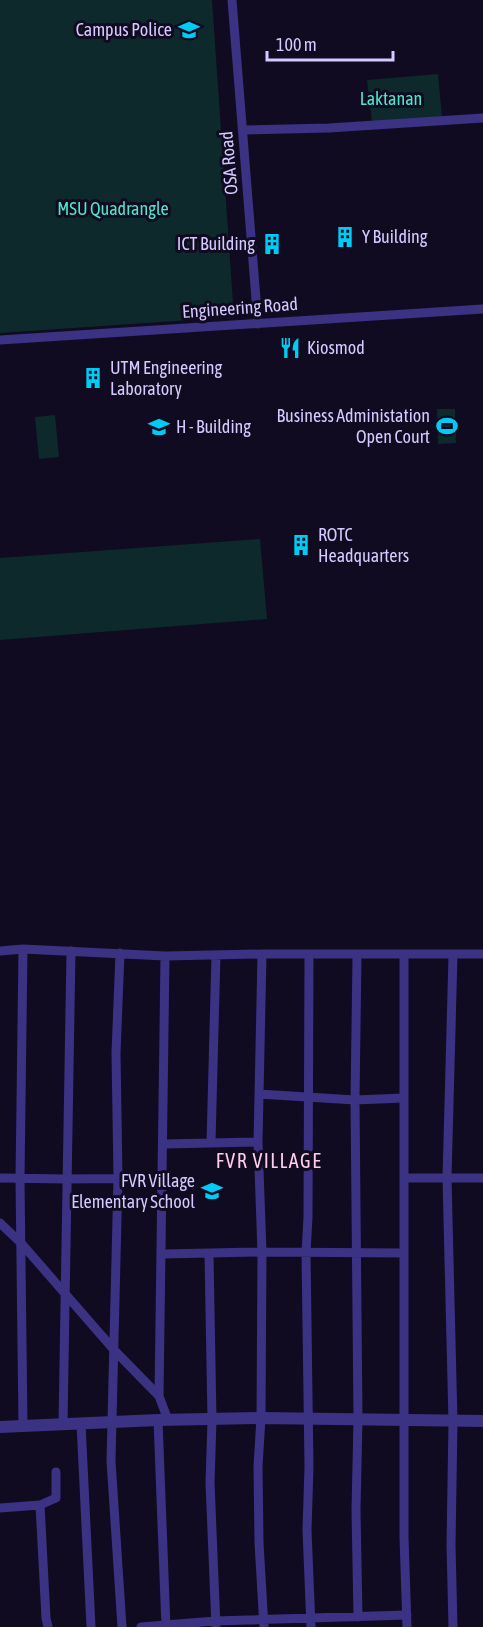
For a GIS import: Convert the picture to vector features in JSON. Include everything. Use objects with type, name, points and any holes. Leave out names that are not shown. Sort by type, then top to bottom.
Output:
[{"type":"street","name":"OSA Road","points":[[232,0],[258,324]]},
{"type":"street","points":[[243,130],[329,128],[483,118]]},
{"type":"street","name":"Engineering Road","points":[[0,340],[483,309]]},
{"type":"street","points":[[22,949],[20,1179],[23,1426]]},
{"type":"street","points":[[0,951],[22,949],[165,956],[483,954]]},
{"type":"street","points":[[63,1424],[67,1295],[66,1179],[71,951]]},
{"type":"street","points":[[120,953],[116,1053],[118,1178],[112,1422],[114,1515],[122,1627]]},
{"type":"street","points":[[262,954],[258,1142],[262,1252],[261,1418],[258,1466],[259,1543],[264,1623]]},
{"type":"street","points":[[309,954],[306,1253],[309,1418],[307,1530],[311,1623]]},
{"type":"street","points":[[211,1142],[216,955]]},
{"type":"street","points":[[453,955],[447,1178],[453,1422],[451,1545],[453,1627]]},
{"type":"street","points":[[165,956],[163,1254],[159,1396],[163,1420],[166,1626]]},
{"type":"street","points":[[357,956],[355,1100],[358,1617]]},
{"type":"street","points":[[404,956],[404,1537],[407,1627]]},
{"type":"street","points":[[259,1094],[308,1099],[404,1098]]},
{"type":"street","points":[[164,1144],[258,1142]]},
{"type":"street","points":[[0,1178],[163,1178]]},
{"type":"street","points":[[405,1178],[483,1178]]},
{"type":"street","points":[[0,1223],[21,1243],[115,1351],[159,1396]]},
{"type":"street","points":[[163,1254],[404,1253]]},
{"type":"street","points":[[209,1254],[212,1420],[210,1493],[215,1624]]},
{"type":"street","points":[[0,1427],[261,1418],[483,1421]]},
{"type":"street","points":[[81,1424],[91,1627]]},
{"type":"street","points":[[0,1508],[40,1505],[56,1498],[56,1472]]},
{"type":"street","points":[[40,1505],[48,1627]]},
{"type":"street","points":[[141,1627],[311,1623],[358,1617],[407,1615]]},
{"type":"green space","name":"MSU Quadrangle","points":[[0,0],[212,0],[234,317],[0,333]]},
{"type":"green space","name":"Laktanan","points":[[438,74],[442,117],[372,122],[367,80]]},
{"type":"green space","name":"Business Administation Open Court","points":[[437,409],[455,409],[456,443],[438,444]]},
{"type":"green space","points":[[55,415],[59,457],[39,459],[35,417]]},
{"type":"green space","points":[[260,539],[267,619],[0,640],[0,558]]},
{"type":"place","name":"Campus Police","points":[[189,30]]},
{"type":"place","name":"Y Building","points":[[345,237]]},
{"type":"place","name":"ICT Building","points":[[272,244]]},
{"type":"place","name":"Kiosmod","points":[[290,348]]},
{"type":"place","name":"UTM Engineering Laboratory","points":[[93,378]]},
{"type":"place","name":"Business Administation Open Court","points":[[447,426]]},
{"type":"place","name":"H - Building","points":[[159,427]]},
{"type":"place","name":"ROTC Headquarters","points":[[301,545]]},
{"type":"place","name":"FVR Village Elementary School","points":[[212,1191]]},
{"type":"district","name":"FVR VILLAGE","points":[[269,1161]]}]
